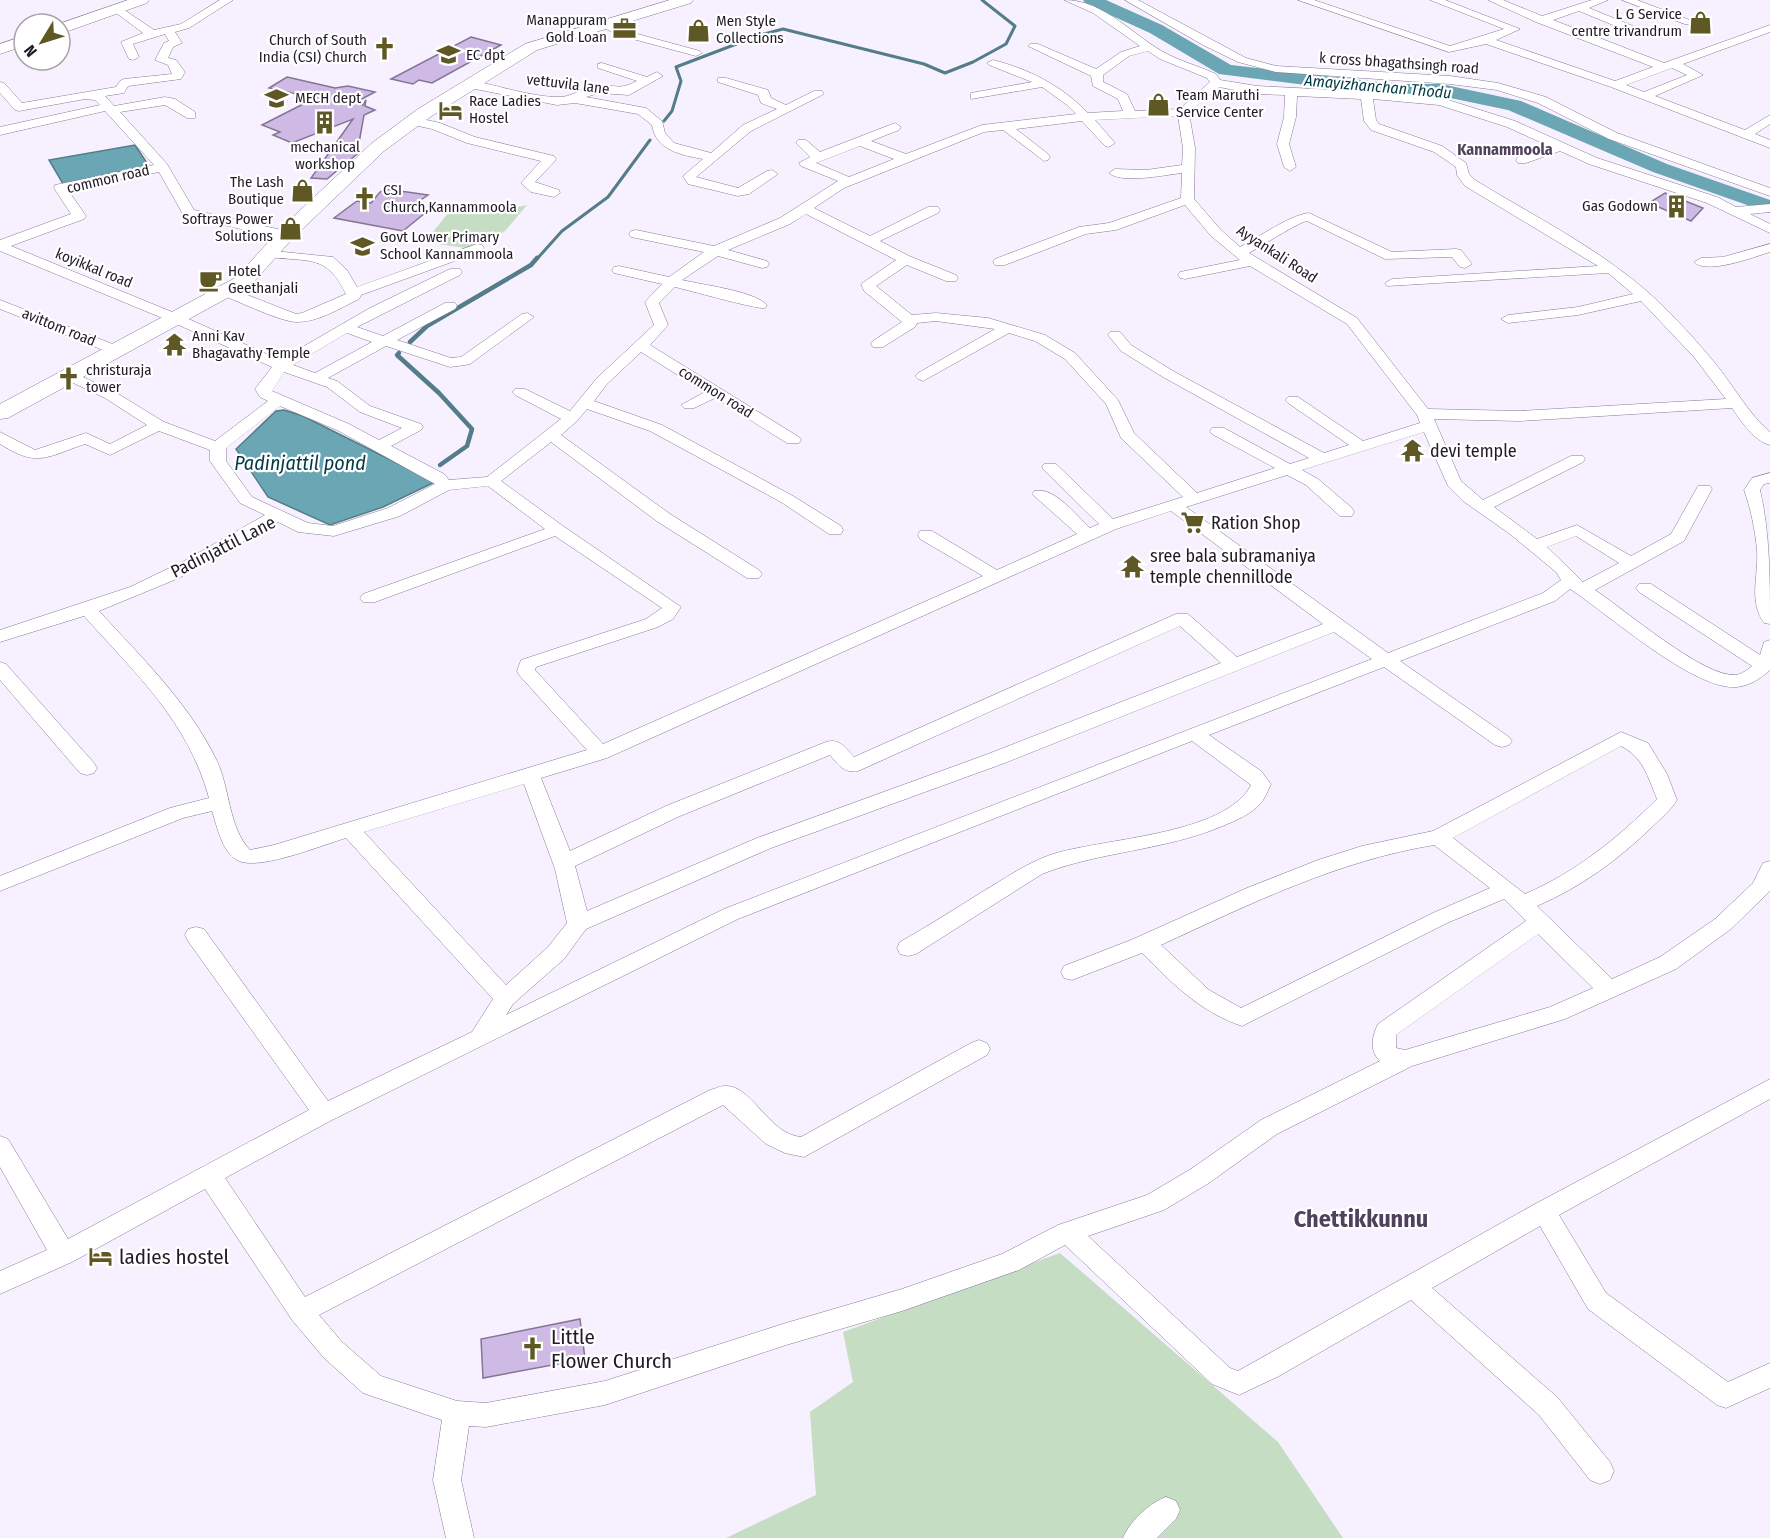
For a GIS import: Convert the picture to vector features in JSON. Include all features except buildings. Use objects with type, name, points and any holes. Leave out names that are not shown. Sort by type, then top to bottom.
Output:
[{"type":"main road","points":[[72,25],[142,0]]},
{"type":"main road","points":[[0,413],[244,281],[285,235],[378,147],[413,121],[531,47],[686,0]]},
{"type":"street","points":[[133,57],[128,42],[185,26],[228,0]]},
{"type":"street","points":[[1069,0],[1097,11],[1164,57],[1212,76],[1216,82],[1257,90],[1414,98],[1456,106],[1489,116],[1593,161],[1712,200],[1731,212],[1770,229]]},
{"type":"street","points":[[1303,0],[1456,50],[1544,18],[1603,0]]},
{"type":"street","points":[[1435,0],[1514,29]]},
{"type":"street","points":[[1493,0],[1697,75],[1645,96]]},
{"type":"street","points":[[1627,0],[1689,22]]},
{"type":"street","name":"k cross bhagathsingh road","points":[[1140,1],[1207,43],[1259,66],[1450,80],[1498,87],[1542,100],[1613,136],[1770,192]]},
{"type":"street","points":[[1580,8],[1629,28]]},
{"type":"street","points":[[116,9],[152,34]]},
{"type":"street","points":[[605,25],[626,34],[696,53]]},
{"type":"street","points":[[1615,85],[1770,28]]},
{"type":"street","points":[[0,110],[120,90],[124,83],[177,77],[179,72],[172,62],[161,60],[168,45],[176,43],[168,30]]},
{"type":"street","points":[[1749,36],[1770,43]]},
{"type":"street","points":[[1486,40],[1615,85],[1770,144]]},
{"type":"street","points":[[1034,46],[1097,74]]},
{"type":"street","points":[[1097,74],[1125,54],[1149,47]]},
{"type":"street","points":[[993,63],[1044,83],[1071,102],[1109,143]]},
{"type":"street","points":[[575,99],[587,91],[599,89],[626,92],[652,78],[602,66]]},
{"type":"street","points":[[1097,74],[1097,84],[1123,97],[1130,113]]},
{"type":"street","points":[[722,80],[764,93],[765,100],[787,109]]},
{"type":"street","points":[[1450,80],[1456,106]]},
{"type":"street","points":[[455,272],[345,328],[281,366],[263,389],[265,394],[344,427],[438,477],[445,485],[491,481],[572,418],[602,381],[651,337],[661,325],[652,302],[694,263],[738,240],[785,221],[807,209],[825,192],[967,133],[1004,125],[1085,117],[1184,112],[1216,82]]},
{"type":"street","points":[[975,96],[1044,83]]},
{"type":"street","name":"vettuvila lane","points":[[470,84],[556,101],[575,99],[642,111],[658,124],[657,133],[663,142],[679,149],[714,157]]},
{"type":"street","points":[[0,86],[19,107]]},
{"type":"street","points":[[1290,167],[1283,144],[1290,117],[1291,92]]},
{"type":"street","points":[[772,174],[744,191],[738,192],[690,179],[689,176],[747,128],[818,94]]},
{"type":"street","name":"common road","points":[[90,95],[99,97],[163,167],[189,213],[285,235]]},
{"type":"street","points":[[1367,96],[1370,121],[1375,127],[1419,141],[1447,154],[1462,166],[1463,175],[1470,183],[1547,226],[1613,269],[1644,296],[1705,360],[1737,403],[1770,440]]},
{"type":"street","points":[[0,131],[110,108],[165,101],[171,102],[191,115]]},
{"type":"street","points":[[1000,262],[1046,247],[1084,230],[1111,227],[1187,200],[1189,148],[1184,112]]},
{"type":"street","points":[[1747,134],[1770,119]]},
{"type":"street","points":[[413,121],[436,126],[471,140],[550,159],[527,183],[536,189],[554,193]]},
{"type":"street","points":[[1004,125],[1044,157]]},
{"type":"street","points":[[849,181],[805,163],[895,127]]},
{"type":"street","points":[[859,141],[906,159]]},
{"type":"street","points":[[802,143],[819,158]]},
{"type":"street","points":[[1522,160],[1561,146]]},
{"type":"street","name":"common road","points":[[0,246],[79,216],[60,188],[163,167]]},
{"type":"street","points":[[1115,172],[1146,174],[1188,168]]},
{"type":"street","name":"Ayyankali Road","points":[[1187,200],[1216,233],[1239,253],[1352,321],[1427,419],[1454,483],[1562,568],[1576,585],[1640,632],[1701,670],[1732,681],[1748,679],[1764,666]]},
{"type":"street","points":[[1731,212],[1770,208]]},
{"type":"street","points":[[807,209],[904,259],[951,278]]},
{"type":"street","points":[[870,241],[933,210]]},
{"type":"street","points":[[1239,253],[1279,232],[1299,218],[1309,217],[1390,256],[1456,253],[1465,264]]},
{"type":"street","points":[[636,234],[717,251],[762,264]]},
{"type":"street","name":"koyikkal road","points":[[0,246],[177,319],[281,366],[332,384],[365,409],[415,427],[379,446]]},
{"type":"street","points":[[353,293],[477,248]]},
{"type":"street","points":[[1701,262],[1724,261],[1770,248]]},
{"type":"street","points":[[227,292],[295,318],[332,307],[354,296],[342,273],[328,260],[269,253]]},
{"type":"street","points":[[904,259],[900,265],[868,284],[869,288],[909,320],[936,317],[988,322],[1040,338],[1070,356],[1113,403],[1126,435],[1193,498]]},
{"type":"street","points":[[1185,274],[1253,261]]},
{"type":"street","points":[[1392,283],[1613,269]]},
{"type":"street","points":[[619,270],[746,299],[760,305]]},
{"type":"street","points":[[1508,318],[1578,311],[1644,296]]},
{"type":"street","name":"avittom road","points":[[0,304],[118,351]]},
{"type":"street","points":[[316,378],[450,306]]},
{"type":"street","points":[[345,328],[450,363],[458,363],[465,361],[527,317]]},
{"type":"street","points":[[878,344],[904,329],[910,324],[909,320]]},
{"type":"street","points":[[922,376],[1007,328]]},
{"type":"street","points":[[1115,335],[1126,348],[1168,374],[1322,458]]},
{"type":"street","name":"common road","points":[[640,345],[793,440]]},
{"type":"street","points":[[70,376],[110,394],[158,425],[218,447]]},
{"type":"street","points":[[520,392],[572,418]]},
{"type":"street","points":[[689,405],[716,392]]},
{"type":"street","points":[[278,515],[246,500],[219,461],[218,447],[225,439],[279,400]]},
{"type":"street","points":[[1293,400],[1360,446]]},
{"type":"street","points":[[585,403],[656,428],[787,499],[835,530]]},
{"type":"street","points":[[87,609],[166,697],[207,761],[219,802],[236,846],[243,855],[252,857],[350,830],[600,753],[1110,525],[1360,446],[1427,419],[1627,411],[1737,403]]},
{"type":"street","points":[[0,437],[22,451],[35,455],[86,438],[110,450],[158,425]]},
{"type":"street","points":[[1218,431],[1312,482],[1346,512]]},
{"type":"street","points":[[551,435],[664,518],[753,574]]},
{"type":"street","points":[[1482,507],[1577,459]]},
{"type":"street","points":[[1050,466],[1110,525]]},
{"type":"street","points":[[1770,478],[1758,481],[1752,490],[1758,505],[1766,551],[1763,599],[1770,619]]},
{"type":"street","points":[[491,481],[557,530],[665,600],[672,607],[668,615],[652,623],[527,664],[526,671],[600,753]]},
{"type":"street","name":"Padinjattil Lane","points":[[0,636],[87,609],[137,590],[230,543],[278,515],[304,528],[334,531],[394,512],[445,485]]},
{"type":"street","points":[[0,1283],[63,1254],[324,1113],[731,914],[844,868],[1549,597],[1631,563],[1678,537],[1704,489]]},
{"type":"street","points":[[1040,494],[1049,499],[1088,535]]},
{"type":"street","points":[[1172,504],[1336,625],[1387,658],[1502,741]]},
{"type":"street","points":[[369,598],[557,530]]},
{"type":"street","points":[[1535,546],[1577,530],[1631,563]]},
{"type":"street","points":[[926,535],[996,577]]},
{"type":"street","points":[[1645,588],[1764,666],[1769,660],[1770,646]]},
{"type":"street","points":[[562,863],[673,811],[833,746],[851,766],[1182,618],[1234,665]]},
{"type":"street","points":[[480,1038],[505,998],[556,953],[578,924],[764,843],[995,759],[1336,625]]},
{"type":"street","points":[[0,668],[87,768]]},
{"type":"street","points":[[908,948],[1035,869],[1058,860],[1212,825],[1239,812],[1257,798],[1261,784],[1254,776],[1195,734]]},
{"type":"street","points":[[1072,972],[1145,943],[1289,877],[1385,846],[1438,837],[1621,738],[1641,748],[1657,774],[1667,800],[1642,826],[1591,869],[1557,890],[1523,903]]},
{"type":"street","points":[[530,776],[562,863],[576,907],[578,924]]},
{"type":"street","points":[[0,884],[177,813],[219,802]]},
{"type":"street","points":[[350,830],[505,998]]},
{"type":"street","points":[[1438,837],[1523,903],[1539,922],[1608,989]]},
{"type":"street","points":[[209,1175],[301,1312],[333,1350],[372,1385],[457,1413],[486,1415],[605,1393],[902,1300],[1010,1262],[1067,1232],[1155,1203],[1200,1176],[1269,1127],[1405,1059],[1557,1013],[1668,963],[1723,924],[1762,887],[1770,868]]},
{"type":"street","points":[[1145,943],[1205,999],[1228,1014],[1242,1017],[1440,918],[1504,890]]},
{"type":"street","points":[[1405,1059],[1386,1054],[1383,1040],[1386,1030],[1539,922]]},
{"type":"street","points":[[196,934],[324,1113]]},
{"type":"street","points":[[301,1312],[718,1097],[727,1095],[733,1098],[779,1142],[791,1148],[804,1147],[979,1049]]},
{"type":"street","points":[[1067,1232],[1221,1376],[1239,1383],[1270,1368],[1544,1210],[1770,1088]]},
{"type":"street","points":[[0,1146],[63,1254]]},
{"type":"street","points":[[1544,1210],[1597,1301],[1726,1396],[1770,1375]]},
{"type":"street","points":[[1412,1286],[1548,1406],[1600,1471]]},
{"type":"street","points":[[457,1413],[447,1480],[460,1538]]},
{"type":"street","points":[[1137,1538],[1167,1510]]},
{"type":"green space","points":[[527,205],[505,231],[473,249],[425,242],[453,207],[493,212]]},
{"type":"green space","points":[[1060,1253],[1278,1442],[1343,1538],[726,1538],[816,1495],[810,1412],[853,1382],[843,1332]]},
{"type":"water","points":[[135,145],[149,166],[63,184],[49,160]]},
{"type":"water","name":"Padinjattil pond","points":[[284,410],[303,416],[435,482],[383,507],[330,525],[268,497],[236,449],[276,411]]},
{"type":"waterway","points":[[664,121],[672,111],[681,81],[676,67],[760,35],[783,29],[924,64],[945,73],[973,62],[1006,44],[1015,26],[982,0]]},
{"type":"waterway","name":"Amayizhanchan Thodu","points":[[1092,0],[1156,29],[1226,70],[1395,90],[1441,90],[1514,105],[1660,168],[1770,207]]},
{"type":"waterway","points":[[536,260],[562,231],[608,197],[650,140]]},
{"type":"waterway","points":[[410,342],[427,326],[531,265],[537,258]]},
{"type":"waterway","points":[[399,353],[397,355],[439,393],[472,429],[467,446],[440,465]]},
{"type":"place","name":"L G Service centre trivandrum","points":[[1700,23]]},
{"type":"place","name":"Manappuram Gold Loan","points":[[625,29]]},
{"type":"place","name":"Men Style Collections","points":[[698,30]]},
{"type":"place","name":"Church of South India (CSI) Church","points":[[385,49]]},
{"type":"place","name":"EC dpt","points":[[448,55]]},
{"type":"place","name":"MECH dept","points":[[277,98]]},
{"type":"place","name":"Team Maruthi Service Center","points":[[1158,104]]},
{"type":"place","name":"Race Ladies Hostel","points":[[451,110]]},
{"type":"place","name":"mechanical workshop","points":[[325,123]]},
{"type":"place","name":"The Lash Boutique","points":[[302,191]]},
{"type":"place","name":"CSI Church,Kannammoola","points":[[365,199]]},
{"type":"place","name":"Gas Godown","points":[[1676,206]]},
{"type":"place","name":"Softrays Power Solutions","points":[[291,228]]},
{"type":"place","name":"Govt Lower Primary School Kannammoola","points":[[362,246]]},
{"type":"place","name":"Hotel Geethanjali","points":[[210,280]]},
{"type":"place","name":"Anni Kav Bhagavathy Temple","points":[[174,345]]},
{"type":"place","name":"christuraja tower","points":[[68,379]]},
{"type":"place","name":"devi temple","points":[[1412,451]]},
{"type":"place","name":"Ration Shop","points":[[1193,523]]},
{"type":"place","name":"sree bala subramaniya temple chennillode","points":[[1132,566]]},
{"type":"place","name":"ladies hostel","points":[[101,1257]]},
{"type":"place","name":"Little Flower Church","points":[[533,1349]]},
{"type":"district","name":"Kannammoola","points":[[1505,149]]},
{"type":"district","name":"Chettikkunnu","points":[[1361,1219]]}]
